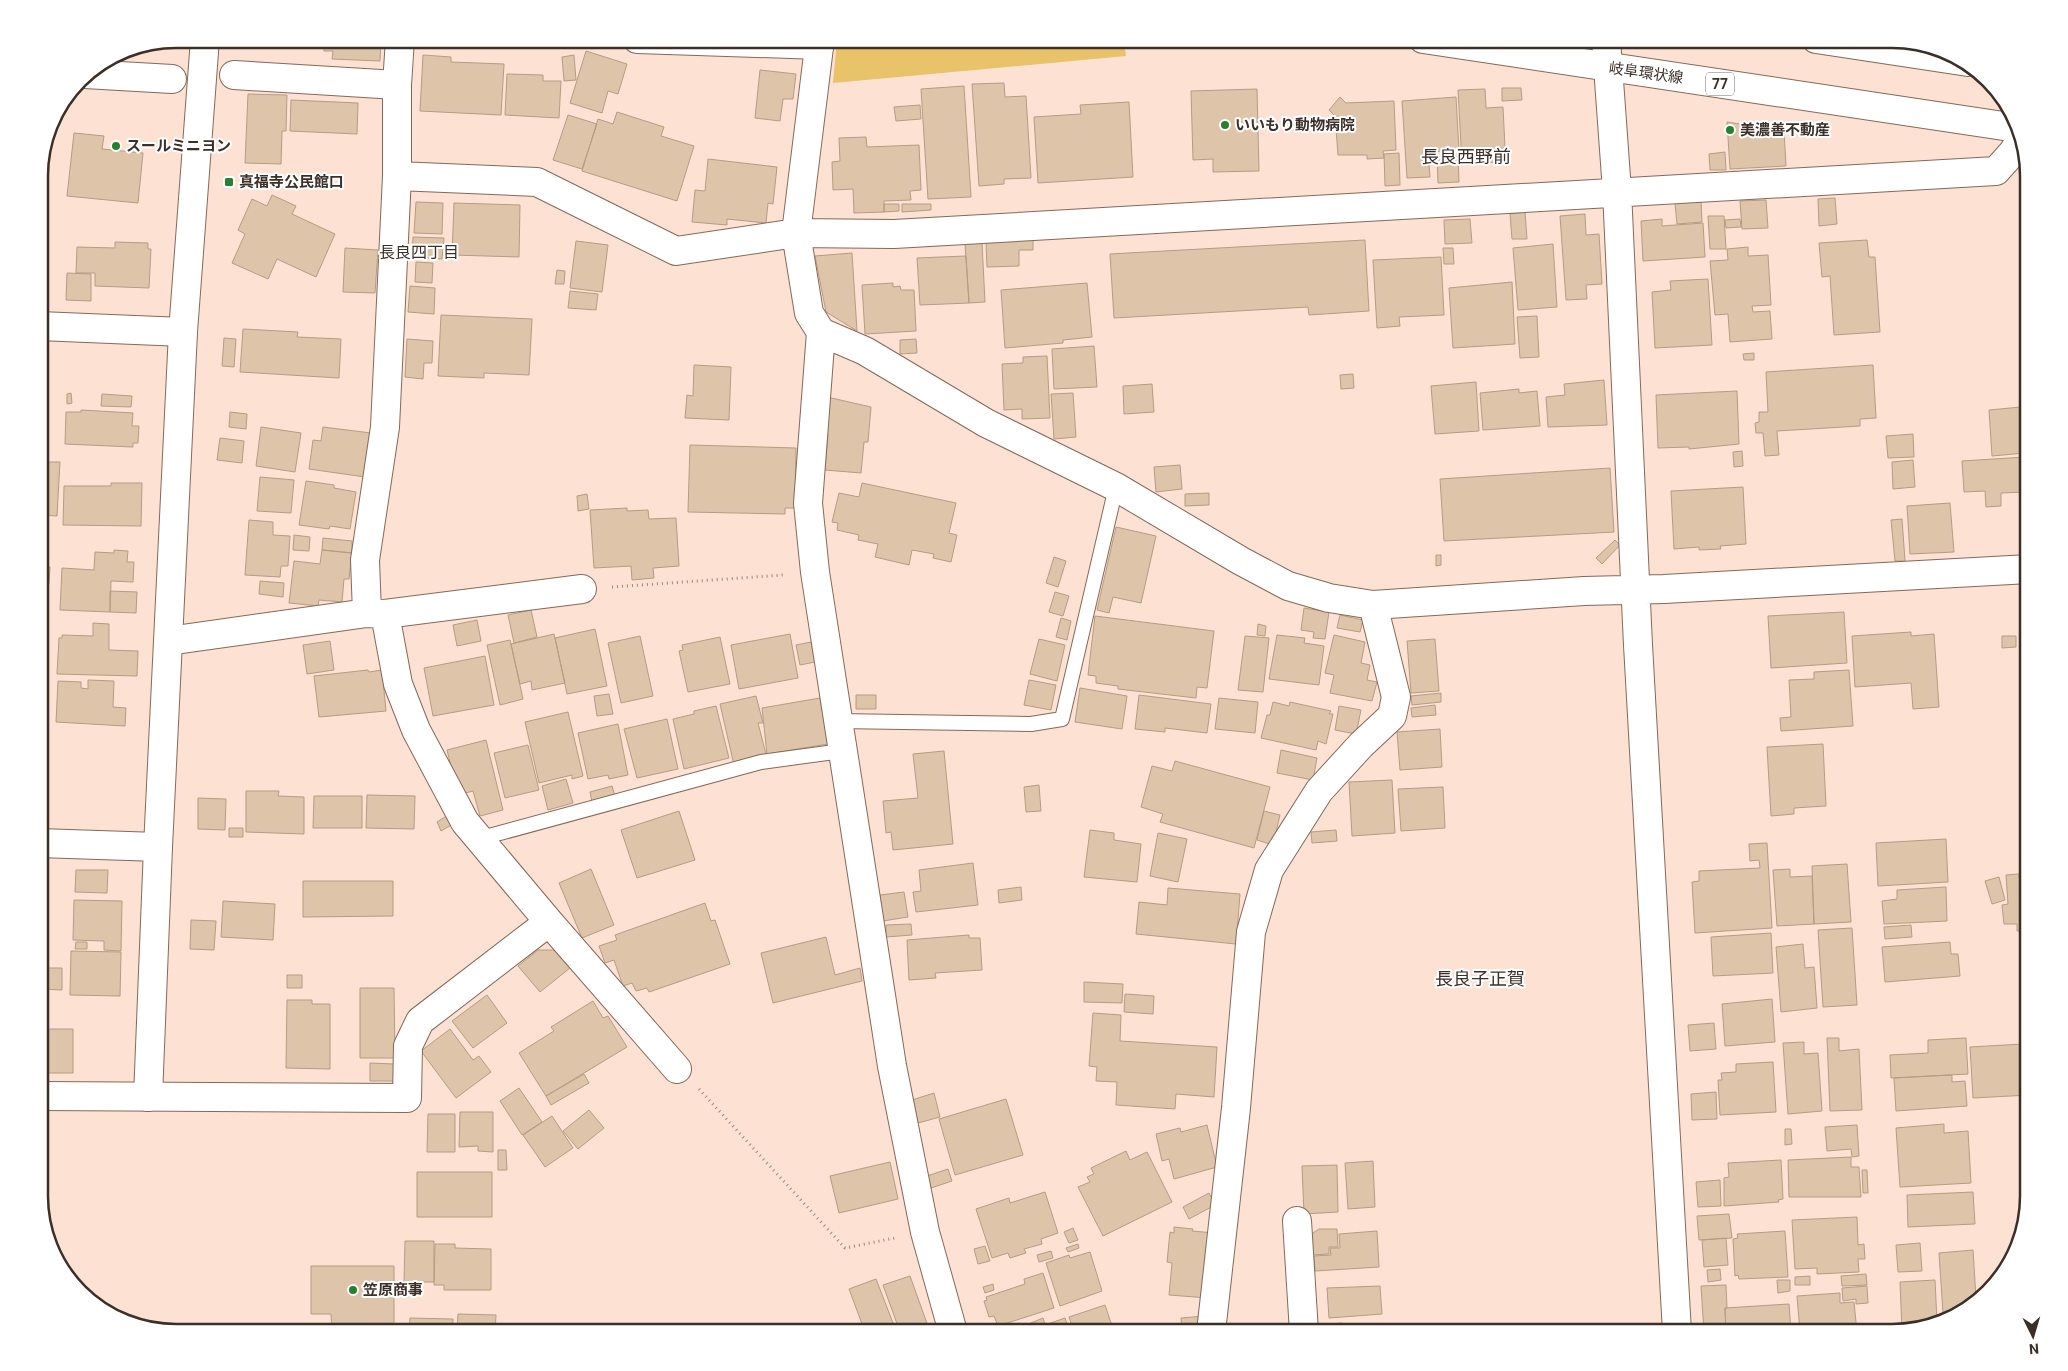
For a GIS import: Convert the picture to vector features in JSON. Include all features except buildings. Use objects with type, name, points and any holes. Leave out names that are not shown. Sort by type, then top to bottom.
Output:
[{"type":"street","name":"岐阜環状線","points":[[1477,47],[2011,127]]},
{"type":"street","points":[[1607,47],[1617,191],[1638,645],[1677,1324]]},
{"type":"street","points":[[1869,47],[1945,58]]},
{"type":"street","points":[[148,1096],[183,332],[204,48]]},
{"type":"street","points":[[399,48],[397,85],[397,176],[385,427],[365,560],[376,613],[398,684],[416,730],[465,822],[676,1069]]},
{"type":"street","points":[[819,48],[796,233],[809,313],[821,332],[865,352],[986,423],[1116,487],[1241,562],[1288,586],[1329,598],[1373,605],[1584,590],[1664,589],[2020,569]]},
{"type":"street","points":[[96,75],[172,79]]},
{"type":"street","points":[[234,76],[397,85]]},
{"type":"street","points":[[397,176],[537,182],[676,250],[796,233],[894,234],[1617,191],[1996,171],[2017,147]]},
{"type":"street","points":[[48,326],[183,332]]},
{"type":"street","points":[[821,332],[808,502],[816,572],[837,721],[892,1066],[925,1232],[951,1324]]},
{"type":"street","points":[[168,641],[376,613],[582,589]]},
{"type":"street","points":[[1212,1324],[1236,1108],[1252,932],[1269,870],[1319,791],[1361,745],[1392,716],[1396,697],[1373,605]]},
{"type":"street","points":[[48,844],[158,847]]},
{"type":"street","points":[[48,1096],[407,1098],[408,1046],[420,1021],[549,922]]},
{"type":"street","points":[[1297,1221],[1303,1324]]},
{"type":"lane","points":[[837,721],[1031,724],[1062,719],[1116,487]]},
{"type":"lane","points":[[478,838],[761,762],[842,751]]},
{"type":"path","points":[[582,589],[816,572]]},
{"type":"path","points":[[676,1069],[686,1076],[845,1248],[925,1232]]},
{"type":"shaded area","points":[[1125,47],[1126,56],[833,83],[836,48]]},
{"type":"place","name":"いいもり動物病院","points":[[1225,125]]},
{"type":"place","name":"美濃善不動産","points":[[1730,130]]},
{"type":"place","name":"スールミニヨン","points":[[116,146]]},
{"type":"place","name":"真福寺公民館口","points":[[229,182]]},
{"type":"place","name":"笠原商事","points":[[353,1290]]},
{"type":"district","name":"長良西野前","points":[[1466,157]]},
{"type":"district","name":"長良四丁目","points":[[419,252]]},
{"type":"district","name":"長良子正賀","points":[[1480,979]]}]
